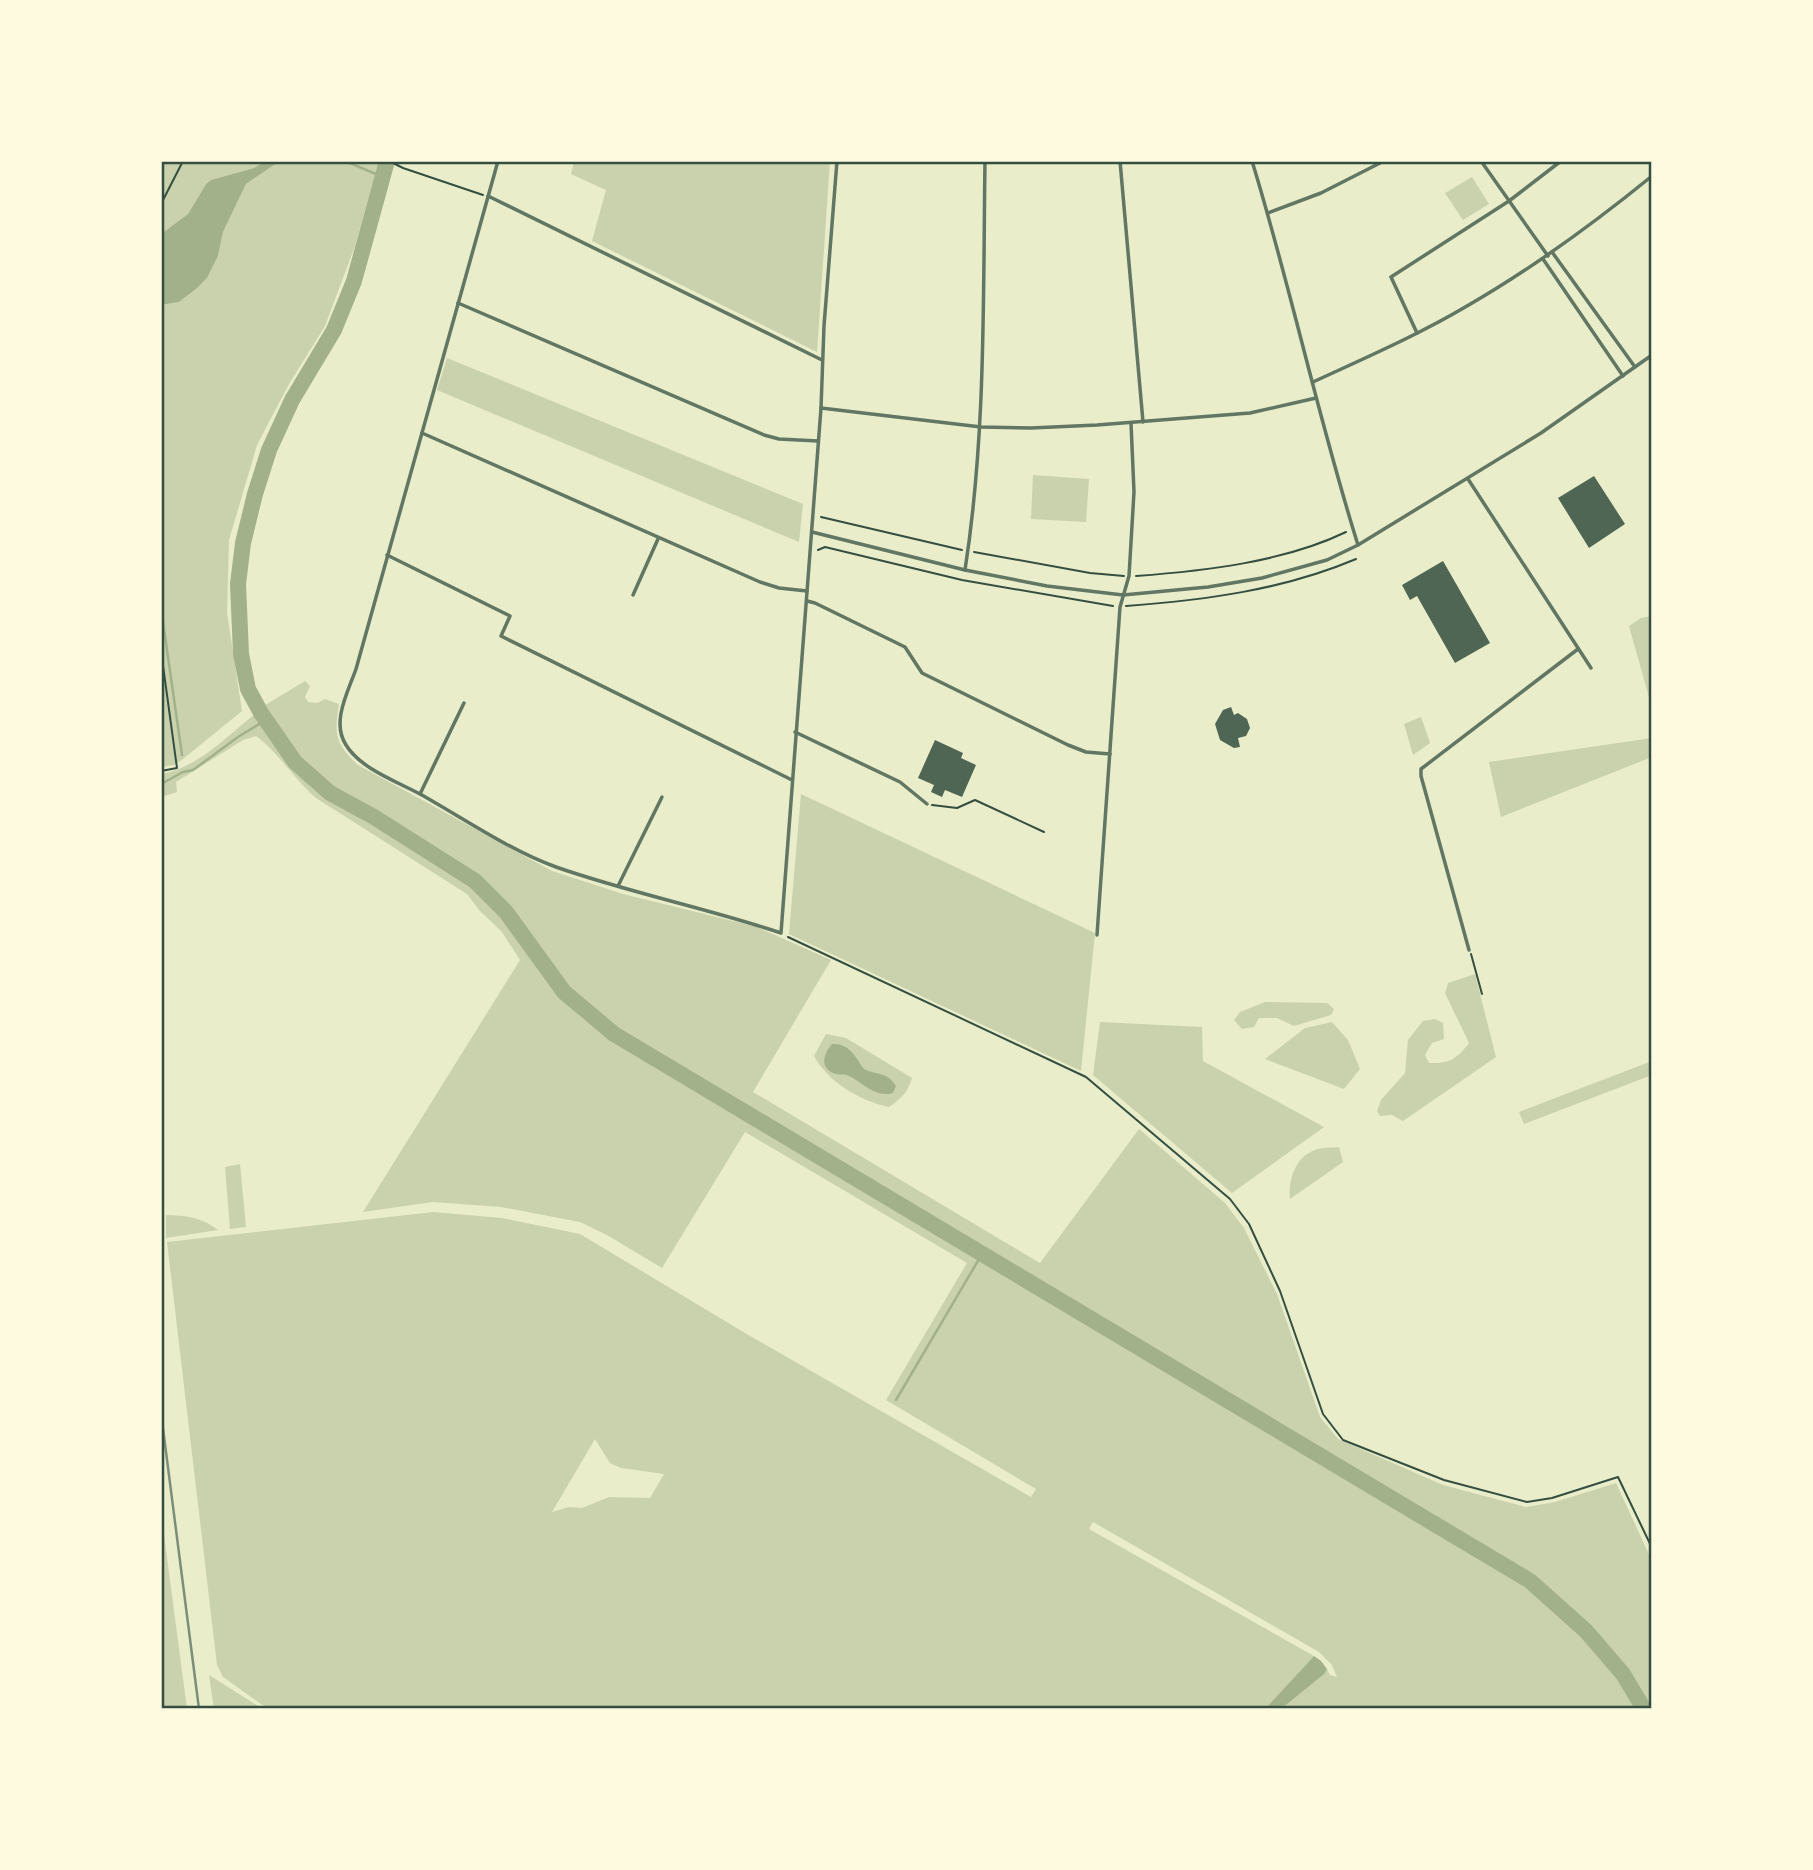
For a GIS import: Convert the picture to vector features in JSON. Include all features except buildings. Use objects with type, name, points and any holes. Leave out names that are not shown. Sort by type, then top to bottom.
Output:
[{"type":"street","points":[[498,161],[356,669],[341,710],[339,728],[346,745],[367,765],[554,866],[731,916],[781,933],[837,161]]},
{"type":"street","points":[[965,570],[981,427],[985,161]]},
{"type":"street","points":[[1120,161],[1143,422]]},
{"type":"street","points":[[1251,161],[1268,213],[1324,433],[1358,545]]},
{"type":"street","points":[[1268,213],[1321,193],[1384,161]]},
{"type":"street","points":[[1481,161],[1548,256]]},
{"type":"street","points":[[1418,333],[1391,277],[1509,201],[1561,161]]},
{"type":"street","points":[[1313,382],[1418,333],[1465,307],[1548,256],[1652,176]]},
{"type":"street","points":[[488,196],[822,360]]},
{"type":"street","points":[[1552,253],[1635,367]]},
{"type":"street","points":[[1543,259],[1623,376]]},
{"type":"street","points":[[458,303],[764,435],[779,439],[818,441]]},
{"type":"street","points":[[812,532],[965,570],[1047,586],[1123,595],[1208,587],[1262,578],[1327,560],[1358,545],[1541,433],[1652,355]]},
{"type":"street","points":[[821,408],[981,427],[1031,428],[1250,413],[1316,398]]},
{"type":"street","points":[[1097,935],[1120,607],[1129,576],[1134,492],[1131,423]]},
{"type":"street","points":[[421,433],[760,582],[779,588],[807,591]]},
{"type":"street","points":[[1468,479],[1591,668]]},
{"type":"street","points":[[633,595],[658,539]]},
{"type":"street","points":[[387,555],[510,616],[501,636],[792,780]]},
{"type":"street","points":[[807,601],[905,647],[922,673],[955,691],[1068,745],[1086,752],[1110,754]]},
{"type":"street","points":[[1469,950],[1420,769],[1578,649]]},
{"type":"street","points":[[420,794],[464,703]]},
{"type":"street","points":[[795,732],[900,782],[927,804]]},
{"type":"street","points":[[618,886],[662,797]]},
{"type":"path","points":[[161,204],[183,161]]},
{"type":"path","points":[[389,161],[402,168],[488,196]]},
{"type":"path","points":[[813,515],[968,551],[1090,573],[1129,576],[1232,565],[1331,539],[1353,528]]},
{"type":"path","points":[[161,651],[177,768],[161,771]]},
{"type":"path","points":[[927,804],[957,807],[975,800],[1044,832]]},
{"type":"path","points":[[781,933],[1086,1077],[1230,1199],[1249,1224],[1280,1291],[1323,1414],[1343,1440],[1444,1480],[1527,1502],[1552,1498],[1618,1477],[1652,1548]]},
{"type":"path","points":[[1469,950],[1482,994]]},
{"type":"shaded area","points":[[161,161],[265,161],[254,168],[211,180],[188,214],[161,234]]},
{"type":"shaded area","points":[[265,161],[280,161],[246,184],[223,232],[218,256],[207,278],[179,302],[161,305],[161,234],[188,214],[211,180],[254,168]]},
{"type":"shaded area","points":[[280,161],[379,161],[355,246],[325,326],[289,384],[257,445],[229,540],[227,613],[242,711],[183,759],[174,765],[161,767],[161,305],[179,302],[207,278],[218,256],[223,232],[246,184]]},
{"type":"shaded area","points":[[574,161],[830,161],[817,352],[592,241],[606,190],[571,174]]},
{"type":"shaded area","points":[[1472,177],[1489,204],[1463,220],[1445,193]]},
{"type":"shaded area","points":[[447,358],[803,504],[799,542],[437,390]]},
{"type":"shaded area","points":[[1033,475],[1089,479],[1086,522],[1031,519]]},
{"type":"shaded area","points":[[1652,616],[1652,708],[1629,626],[1641,618]]},
{"type":"shaded area","points":[[305,681],[310,686],[305,697],[308,702],[317,703],[325,699],[339,704],[338,738],[358,765],[552,871],[623,894],[757,927],[831,960],[753,1092],[1040,1263],[1139,1129],[1225,1203],[1244,1228],[1277,1294],[1320,1417],[1338,1439],[1443,1485],[1526,1507],[1555,1502],[1616,1483],[1652,1561],[1652,1709],[1649,1709],[1624,1670],[1597,1637],[1531,1576],[744,1106],[610,1023],[563,982],[488,887],[463,866],[415,834],[326,783],[295,752],[262,707]]},
{"type":"shaded area","points":[[255,714],[292,763],[327,794],[472,884],[501,913],[561,994],[613,1038],[1530,1585],[1591,1642],[1617,1673],[1641,1709],[1281,1709],[1327,1669],[1330,1675],[1337,1677],[1332,1665],[1319,1652],[1093,1522],[1089,1529],[1314,1656],[1265,1709],[268,1709],[223,1677],[217,1665],[167,1242],[433,1212],[502,1218],[580,1234],[745,1333],[1031,1497],[1036,1489],[886,1400],[967,1263],[745,1132],[662,1268],[580,1222],[501,1207],[433,1202],[363,1212],[520,960],[502,932],[467,894],[316,798],[256,736],[243,740],[176,782],[177,792],[161,797],[161,774],[175,771],[200,758]],"holes":[[[595,1439],[610,1463],[621,1468],[664,1474],[650,1498],[609,1497],[582,1508],[569,1507],[552,1512]]]},
{"type":"shaded area","points":[[1421,717],[1430,743],[1413,755],[1404,724]]},
{"type":"shaded area","points":[[1652,738],[1652,757],[1501,817],[1489,762]]},
{"type":"shaded area","points":[[801,794],[1095,933],[1081,1071],[789,934]]},
{"type":"shaded area","points":[[1475,974],[1496,1057],[1403,1121],[1392,1115],[1380,1116],[1377,1111],[1381,1100],[1405,1073],[1408,1040],[1423,1021],[1435,1019],[1443,1023],[1444,1039],[1432,1043],[1425,1055],[1429,1063],[1442,1063],[1452,1059],[1469,1043],[1445,993],[1448,983]]},
{"type":"shaded area","points":[[1265,1002],[1327,1003],[1334,1009],[1331,1015],[1294,1026],[1277,1018],[1259,1018],[1254,1027],[1242,1029],[1234,1020],[1240,1012]]},
{"type":"shaded area","points":[[1100,1022],[1202,1027],[1203,1061],[1324,1127],[1232,1193],[1093,1075]]},
{"type":"shaded area","points":[[1332,1022],[1348,1040],[1360,1069],[1344,1089],[1265,1059],[1305,1028]]},
{"type":"shaded area","points":[[826,1034],[846,1038],[912,1078],[904,1095],[889,1107],[856,1095],[836,1082],[814,1056]]},
{"type":"shaded area","points":[[832,1044],[847,1048],[864,1069],[893,1081],[896,1086],[893,1093],[874,1091],[847,1075],[836,1074],[827,1069],[824,1061]]},
{"type":"shaded area","points":[[1652,1061],[1652,1075],[1524,1124],[1519,1112]]},
{"type":"shaded area","points":[[1339,1147],[1343,1162],[1290,1199],[1294,1170],[1302,1158],[1318,1149]]},
{"type":"shaded area","points":[[240,1164],[246,1227],[230,1229],[225,1167]]},
{"type":"shaded area","points":[[166,1215],[194,1218],[218,1230],[166,1238]]},
{"type":"shaded area","points":[[161,1512],[187,1709],[161,1709]]},
{"type":"shaded area","points":[[1314,1656],[1327,1669],[1324,1674],[1281,1709],[1265,1709]]},
{"type":"shaded area","points":[[209,1675],[258,1706],[261,1709],[214,1709]]},
{"type":"waterway","points":[[345,161],[383,177]]},
{"type":"waterway","points":[[387,161],[354,281],[334,330],[292,400],[269,450],[243,543],[238,584],[241,654],[248,689],[295,762],[330,793],[374,817],[475,881],[506,912],[564,992],[614,1034],[1530,1581],[1586,1631],[1623,1674],[1644,1709]]},
{"type":"waterway","points":[[161,608],[182,755]]},
{"type":"waterway","points":[[161,784],[183,772],[193,770],[266,720]]},
{"type":"waterway","points":[[896,1400],[982,1254]]},
{"type":"railway","points":[[161,1413],[199,1709]]}]
